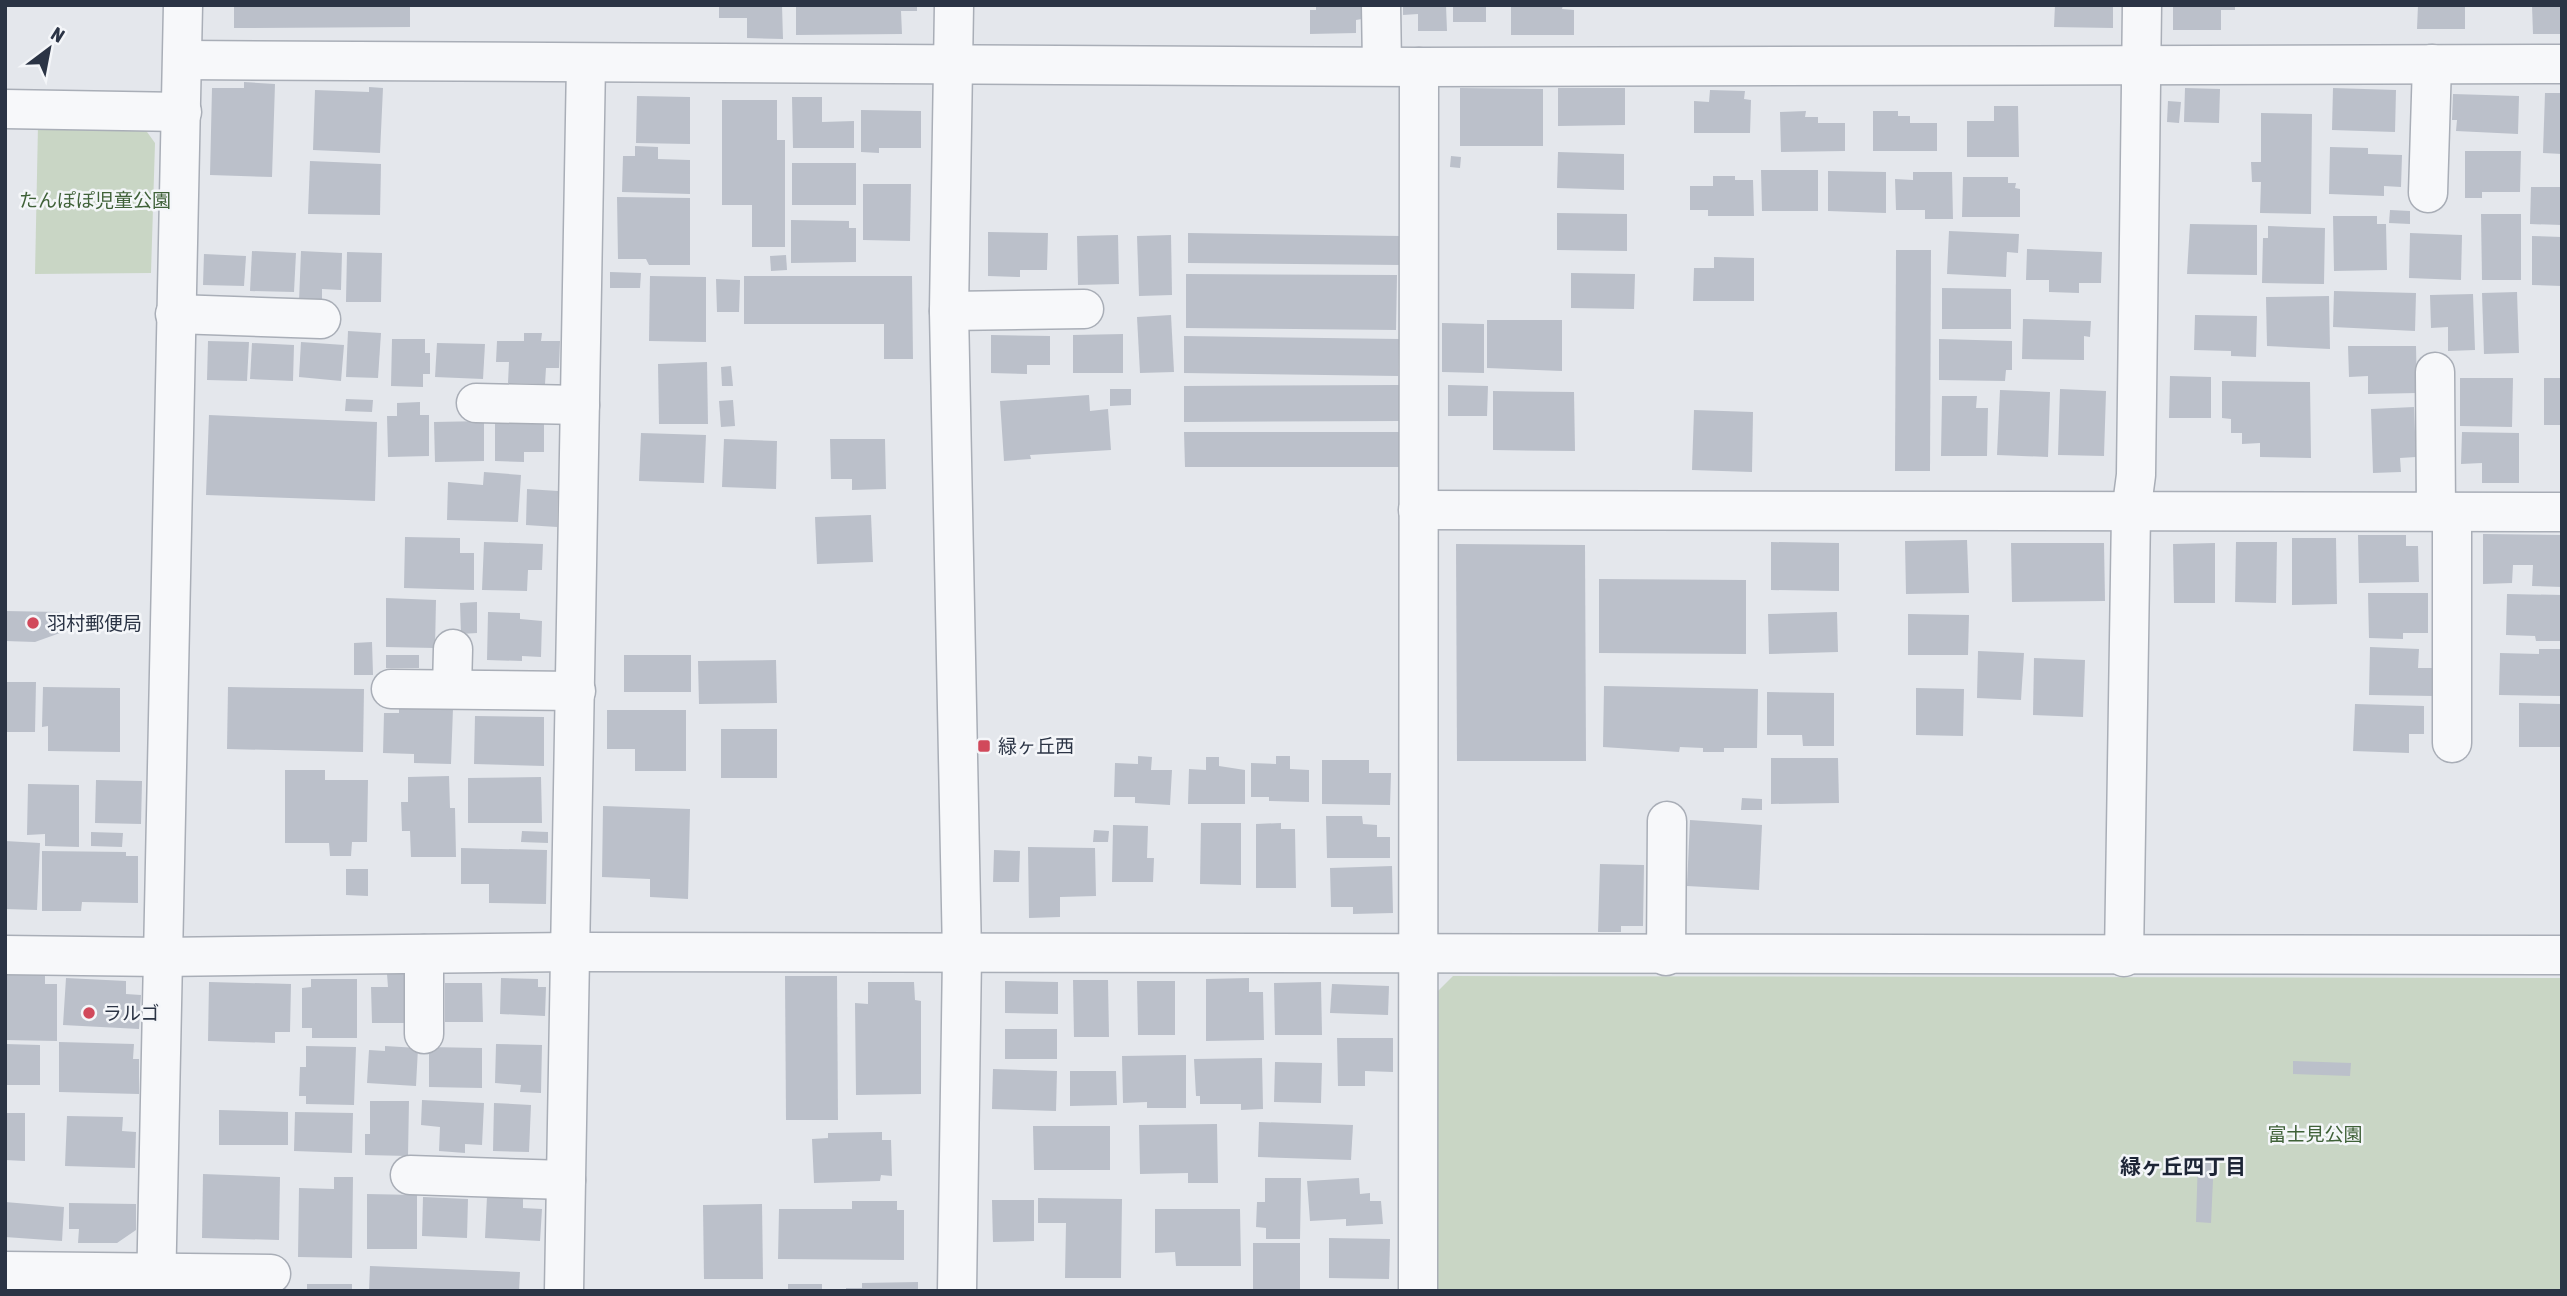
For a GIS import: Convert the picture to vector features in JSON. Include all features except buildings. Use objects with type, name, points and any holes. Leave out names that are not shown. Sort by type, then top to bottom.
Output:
[{"type":"street","points":[[156,1281],[183,5]]},
{"type":"street","points":[[954,5],[949,311],[962,955],[957,1291]]},
{"type":"street","points":[[1381,5],[1381,66]]},
{"type":"street","points":[[2124,957],[2132,513],[2136,475],[2142,5]]},
{"type":"street","points":[[183,60],[1419,67],[2562,64]]},
{"type":"street","points":[[564,1291],[586,63]]},
{"type":"street","points":[[2428,193],[2432,64]]},
{"type":"street","points":[[1418,1291],[1419,67]]},
{"type":"street","points":[[5,109],[181,112]]},
{"type":"street","points":[[949,311],[1084,309]]},
{"type":"street","points":[[175,314],[321,319]]},
{"type":"street","points":[[2435,372],[2444,512],[2452,743]]},
{"type":"street","points":[[476,403],[580,405]]},
{"type":"street","points":[[1418,510],[2562,512]]},
{"type":"street","points":[[452,689],[453,649]]},
{"type":"street","points":[[391,689],[576,691]]},
{"type":"street","points":[[1665,956],[1667,821]]},
{"type":"street","points":[[5,955],[161,957],[570,952],[1418,956],[2562,955]]},
{"type":"street","points":[[424,954],[424,1034]]},
{"type":"street","points":[[410,1175],[566,1180]]},
{"type":"street","points":[[5,1270],[156,1281],[271,1274]]},
{"type":"green space","name":"たんぽぽ児童公園","points":[[38,125],[142,125],[155,143],[151,273],[35,274]]},
{"type":"green space","name":"富士見公園","points":[[1453,976],[2562,978],[2562,1291],[1438,1291],[1438,991]]},
{"type":"place","name":"羽村郵便局","points":[[33,623]]},
{"type":"place","name":"緑ヶ丘西","points":[[984,746]]},
{"type":"place","name":"ラルゴ","points":[[89,1013]]},
{"type":"district","name":"緑ヶ丘四丁目","points":[[2183,1167]]}]
